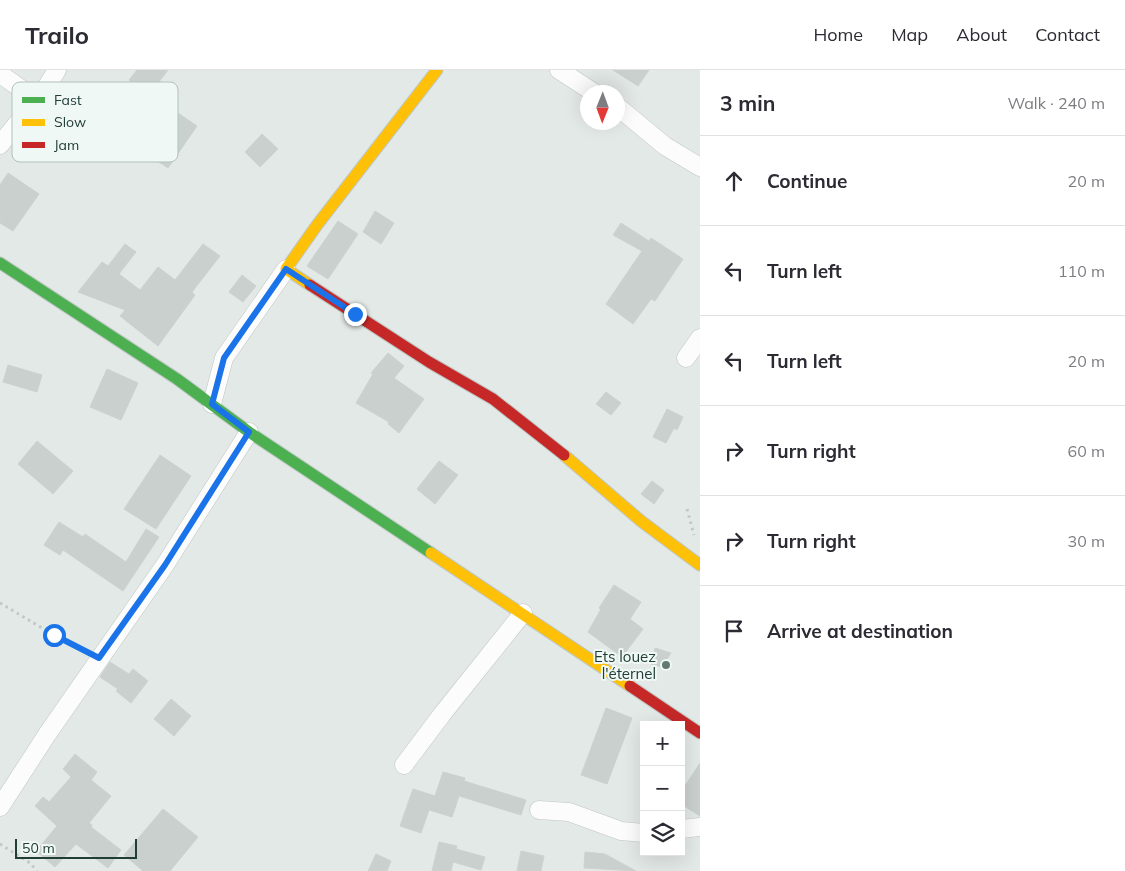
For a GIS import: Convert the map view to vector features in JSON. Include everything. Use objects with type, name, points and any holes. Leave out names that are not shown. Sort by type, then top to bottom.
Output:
[{"type":"street","points":[[49,82],[56,70]]},
{"type":"street","points":[[212,404],[224,358],[317,225],[437,70]]},
{"type":"street","points":[[559,70],[582,85]]},
{"type":"street","points":[[0,74],[12,82]]},
{"type":"street","points":[[625,113],[665,146],[700,167]]},
{"type":"street","points":[[0,145],[12,130]]},
{"type":"street","points":[[0,263],[177,379],[249,432],[397,532],[523,613],[700,733]]},
{"type":"street","points":[[286,269],[429,362],[493,399],[572,462],[641,521],[700,565]]},
{"type":"street","points":[[686,358],[700,338]]},
{"type":"street","points":[[0,807],[99,658],[165,565],[249,432]]},
{"type":"street","points":[[404,765],[523,613]]},
{"type":"street","points":[[539,810],[568,812],[621,832],[640,833]]},
{"type":"street","points":[[685,829],[700,828]]},
{"type":"path","points":[[687,509],[697,542]]},
{"type":"path","points":[[0,603],[54,635],[99,658]]},
{"type":"path","points":[[0,844],[30,863],[37,871]]},
{"type":"building","points":[[137,70],[168,70],[159,82],[132,82],[129,80]]},
{"type":"building","points":[[613,70],[649,70],[638,86]]},
{"type":"building","points":[[178,113],[197,126],[178,154]]},
{"type":"building","points":[[262,134],[278,149],[260,167],[245,152]]},
{"type":"building","points":[[159,162],[172,162],[168,168]]},
{"type":"building","points":[[8,173],[39,194],[13,231],[0,223],[0,185]]},
{"type":"building","points":[[375,211],[394,223],[381,244],[363,232]]},
{"type":"building","points":[[338,221],[358,234],[328,279],[307,266]]},
{"type":"building","points":[[621,223],[649,241],[651,238],[683,259],[655,301],[651,299],[633,324],[606,304],[642,251],[613,235]]},
{"type":"building","points":[[125,244],[136,252],[119,274],[140,290],[158,267],[175,280],[203,244],[220,256],[192,292],[195,295],[158,346],[120,316],[125,310],[78,292],[102,262],[108,266]]},
{"type":"building","points":[[242,275],[256,286],[243,302],[229,292]]},
{"type":"building","points":[[388,353],[404,366],[394,378],[424,399],[399,433],[388,424],[389,422],[356,403],[373,374],[371,373]]},
{"type":"building","points":[[8,365],[42,375],[37,392],[3,382]]},
{"type":"building","points":[[107,369],[138,383],[121,420],[90,407]]},
{"type":"building","points":[[606,392],[621,403],[611,415],[596,404]]},
{"type":"building","points":[[667,409],[683,417],[677,430],[674,428],[666,443],[653,437]]},
{"type":"building","points":[[37,441],[73,471],[53,494],[18,464]]},
{"type":"building","points":[[160,455],[191,476],[156,529],[124,509]]},
{"type":"building","points":[[439,461],[458,475],[435,504],[417,489]]},
{"type":"building","points":[[652,481],[664,490],[654,504],[641,494]]},
{"type":"building","points":[[59,522],[83,537],[85,534],[126,562],[146,529],[159,537],[123,591],[63,550],[60,555],[44,545]]},
{"type":"building","points":[[614,585],[641,602],[630,619],[643,629],[622,657],[588,632],[601,609],[599,608]]},
{"type":"building","points":[[655,648],[671,653],[662,667],[651,664]]},
{"type":"building","points":[[110,662],[129,674],[133,669],[148,681],[131,703],[116,691],[118,689],[100,677]]},
{"type":"building","points":[[171,699],[191,716],[174,736],[154,719]]},
{"type":"building","points":[[606,708],[632,718],[607,784],[581,775]]},
{"type":"building","points":[[75,754],[97,772],[91,780],[111,796],[89,823],[92,825],[91,827],[121,850],[108,868],[76,844],[55,867],[36,851],[57,826],[35,806],[43,797],[49,802],[71,777],[63,769]]},
{"type":"building","points":[[700,763],[700,816],[685,807],[685,786]]},
{"type":"building","points":[[443,772],[465,778],[464,781],[526,800],[521,815],[459,796],[452,817],[429,810],[421,833],[400,826],[413,789],[435,796]]},
{"type":"building","points":[[163,809],[198,837],[170,871],[143,871],[124,855]]},
{"type":"building","points":[[439,842],[457,846],[456,849],[485,857],[481,870],[453,862],[451,871],[432,871]]},
{"type":"building","points":[[521,851],[544,856],[541,871],[517,871]]},
{"type":"building","points":[[585,852],[605,854],[636,871],[584,868]]},
{"type":"building","points":[[376,854],[391,861],[387,871],[368,871]]},
{"type":"traffic: fast","points":[[0,263],[177,379],[249,432],[431,553]]},
{"type":"traffic: slow","points":[[310,285],[286,269],[317,225],[437,70]]},
{"type":"traffic: slow","points":[[564,455],[641,521],[700,565]]},
{"type":"traffic: slow","points":[[431,553],[630,686]]},
{"type":"traffic: jam","points":[[310,285],[429,362],[493,399],[564,455]]},
{"type":"traffic: jam","points":[[630,686],[700,733]]},
{"type":"place","name":"Ets louez l'éternel","points":[[666,665]]},
{"type":"route","points":[[54,635],[99,658],[165,565],[249,432],[212,404],[224,358],[286,269],[355,314]]}]
